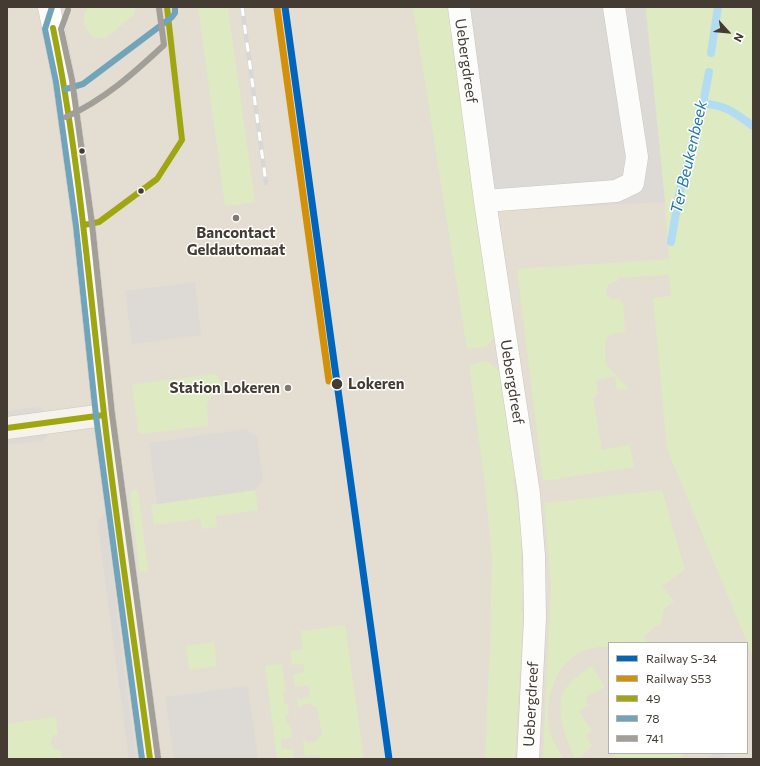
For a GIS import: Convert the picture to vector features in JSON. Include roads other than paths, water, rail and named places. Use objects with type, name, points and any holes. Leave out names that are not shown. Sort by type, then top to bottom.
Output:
[{"type":"street","points":[[49,7],[64,81],[84,225],[104,415],[150,759]]},
{"type":"street","name":"Uebergdreef","points":[[459,7],[485,201],[529,494],[534,556],[535,618],[528,759]]},
{"type":"street","points":[[485,201],[616,191],[633,183],[637,157],[614,7]]},
{"type":"street","points":[[7,428],[104,415]]},
{"type":"waterway","name":"Ter Beukenbeek","points":[[711,53],[718,7]]},
{"type":"waterway","name":"Ter Beukenbeek","points":[[671,242],[679,195],[703,104],[709,72]]},
{"type":"waterway","points":[[703,104],[711,104],[730,110],[753,126]]},
{"type":"railway","points":[[242,7],[266,183]]},
{"type":"rail line","name":"S-34","points":[[285,7],[389,759]]},
{"type":"rail line","name":"S53","points":[[277,8],[329,381]]},
{"type":"place","name":"Bancontact Geldautomaat","points":[[236,218]]},
{"type":"place","name":"Lokeren","points":[[337,384]]},
{"type":"place","name":"Station Lokeren","points":[[288,388]]}]
